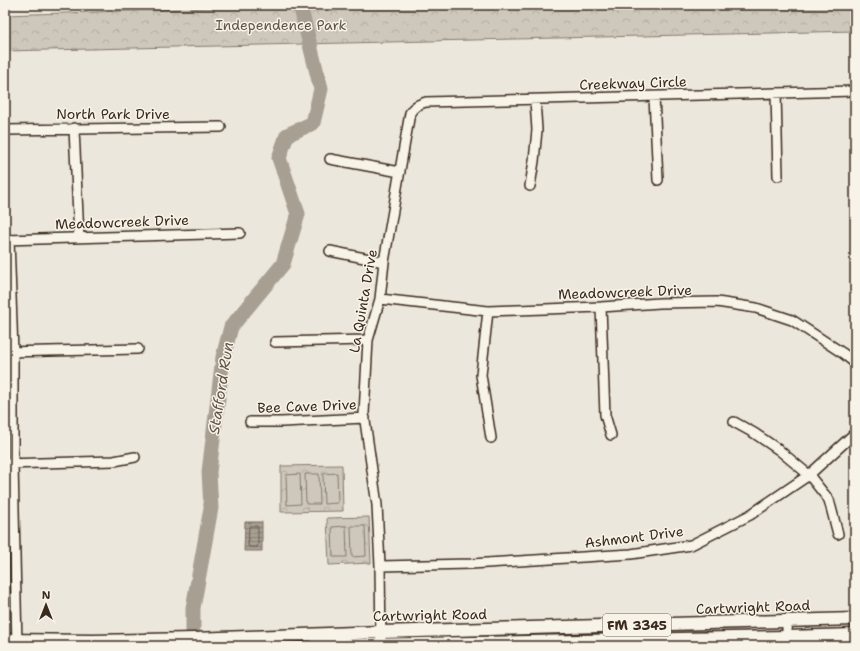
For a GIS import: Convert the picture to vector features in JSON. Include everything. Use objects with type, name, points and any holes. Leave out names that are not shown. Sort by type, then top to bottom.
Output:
[{"type":"main road","name":"Cartwright Road","points":[[12,642],[93,644],[156,639],[237,638],[381,632],[855,619]]},
{"type":"main road","name":"Cartwright Road","points":[[314,646],[786,643],[855,635]]},
{"type":"street","name":"Creekway Circle","points":[[413,107],[426,102],[855,91]]},
{"type":"street","points":[[776,93],[778,176]]},
{"type":"street","points":[[654,97],[658,180]]},
{"type":"street","points":[[530,186],[537,130],[535,100]]},
{"type":"street","name":"La Quinta Drive","points":[[381,645],[380,566],[377,505],[365,418],[368,340],[380,299],[384,262],[410,112],[413,107]]},
{"type":"street","name":"North Park Drive","points":[[5,130],[221,127]]},
{"type":"street","points":[[74,128],[79,238]]},
{"type":"street","points":[[330,159],[400,172]]},
{"type":"street","name":"Meadowcreek Drive","points":[[7,240],[240,233]]},
{"type":"street","points":[[7,240],[9,464],[15,572],[12,642]]},
{"type":"street","points":[[330,251],[384,262]]},
{"type":"street","name":"Meadowcreek Drive","points":[[380,299],[488,311],[601,307],[660,303],[717,302],[756,308],[792,320],[844,354],[855,363]]},
{"type":"street","points":[[601,307],[605,415],[611,435]]},
{"type":"street","points":[[488,311],[481,375],[491,438]]},
{"type":"street","points":[[275,342],[368,340]]},
{"type":"street","points":[[9,352],[138,349]]},
{"type":"street","name":"Bee Cave Drive","points":[[250,422],[365,418]]},
{"type":"street","points":[[734,422],[754,433],[779,450],[809,475],[829,500],[838,534]]},
{"type":"street","name":"Ashmont Drive","points":[[380,566],[471,564],[631,554],[690,545],[750,515],[809,475],[855,433]]},
{"type":"street","points":[[9,464],[114,461],[135,457]]},
{"type":"street","points":[[5,572],[15,572]]},
{"type":"street","points":[[786,622],[786,643]]},
{"type":"green space","name":"Independence Park","points":[[271,5],[855,5],[855,31],[5,51],[5,15]]},
{"type":"green space","points":[[342,465],[343,511],[281,512],[281,466]]},
{"type":"green space","points":[[337,473],[338,503],[324,504],[323,474]]},
{"type":"green space","points":[[300,474],[301,504],[287,505],[286,475]]},
{"type":"green space","points":[[305,474],[319,474],[320,504],[306,504]]},
{"type":"green space","points":[[369,517],[371,563],[329,565],[327,518]]},
{"type":"green space","points":[[346,526],[347,557],[333,557],[332,527]]},
{"type":"green space","points":[[351,526],[365,526],[366,556],[352,557]]},
{"type":"water","points":[[245,522],[262,522],[262,551],[244,551]]},
{"type":"waterway","name":"Stafford Run","points":[[193,646],[193,608],[211,508],[209,472],[223,357],[231,327],[283,264],[298,214],[279,158],[287,135],[313,123],[321,89],[300,5]]}]
